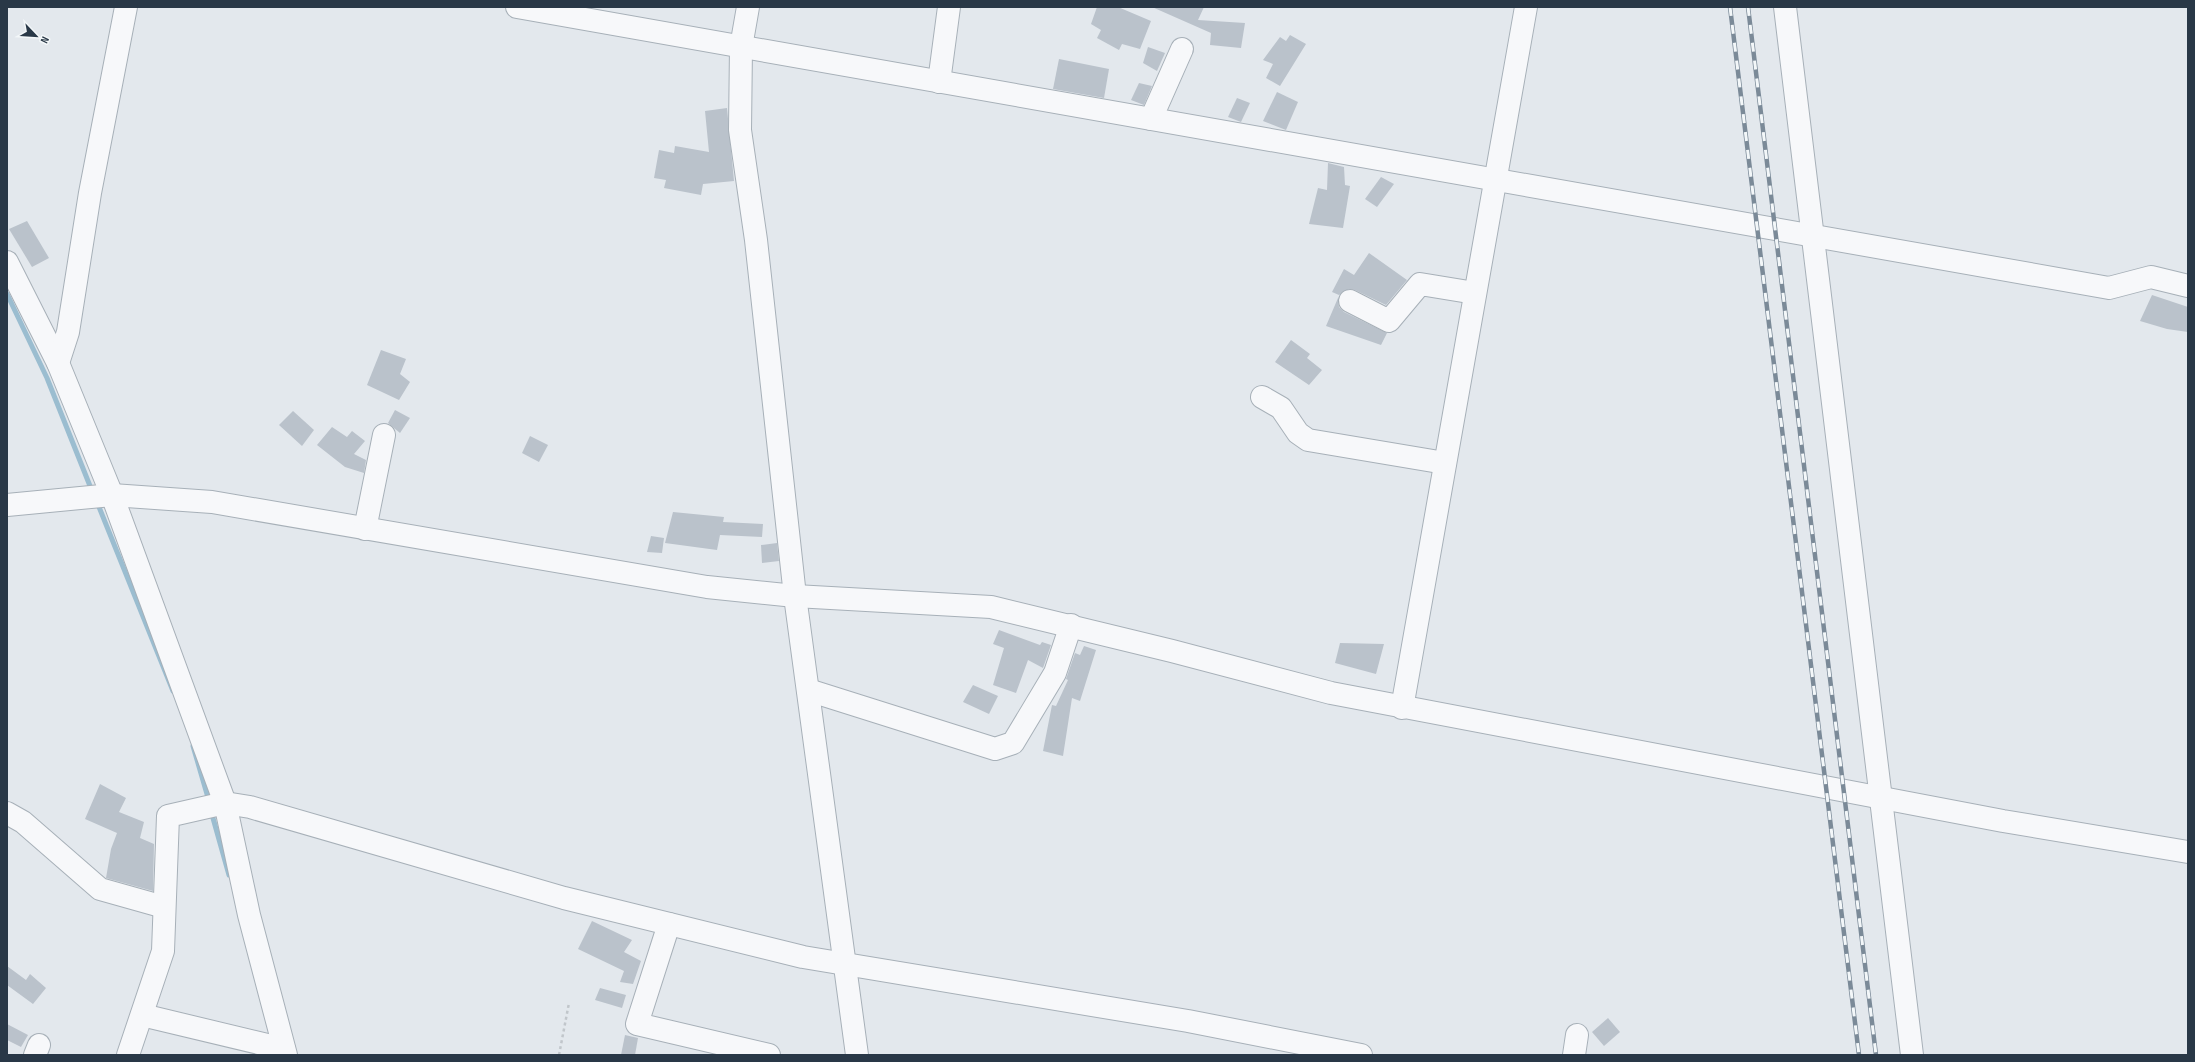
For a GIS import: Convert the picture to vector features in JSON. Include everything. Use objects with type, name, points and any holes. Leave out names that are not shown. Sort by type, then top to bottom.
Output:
[{"type":"street","points":[[58,363],[68,332],[90,193],[126,7]]},
{"type":"street","points":[[517,7],[2109,288],[2152,277],[2188,286]]},
{"type":"street","points":[[748,7],[741,47],[740,130],[756,240],[795,596],[857,1055]]},
{"type":"street","points":[[939,82],[949,7]]},
{"type":"street","points":[[1402,708],[1526,7]]},
{"type":"street","points":[[1785,7],[1912,1055]]},
{"type":"street","points":[[1151,119],[1182,49]]},
{"type":"street","points":[[7,262],[58,363],[112,495],[225,804],[249,915],[285,1052],[142,1015]]},
{"type":"street","points":[[1350,301],[1390,321],[1420,284],[1475,292]]},
{"type":"street","points":[[1262,397],[1281,408],[1298,433],[1308,440],[1445,463]]},
{"type":"street","points":[[366,529],[384,435]]},
{"type":"street","points":[[7,505],[112,495],[212,502],[700,586],[795,596],[991,607],[1331,693],[1402,708],[2003,820],[2188,852]]},
{"type":"street","points":[[808,690],[995,749],[1013,743],[1055,672],[1071,626]]},
{"type":"street","points":[[128,1055],[163,951],[168,816],[225,804],[250,807],[564,898],[803,957],[1188,1021],[1360,1055]]},
{"type":"street","points":[[7,813],[23,822],[100,889],[164,907]]},
{"type":"street","points":[[669,924],[638,1024],[769,1055]]},
{"type":"path","points":[[559,1055],[568,1003]]},
{"type":"building","points":[[1097,7],[1118,7],[1151,21],[1140,49],[1122,44],[1119,50],[1097,38],[1101,30],[1091,24]]},
{"type":"building","points":[[1152,7],[1204,7],[1198,20],[1245,23],[1241,48],[1210,45],[1211,33]]},
{"type":"building","points":[[1290,35],[1306,44],[1280,86],[1266,78],[1273,64],[1263,60],[1280,37],[1286,41]]},
{"type":"building","points":[[1148,47],[1165,53],[1157,71],[1143,63]]},
{"type":"building","points":[[1059,59],[1109,69],[1104,98],[1053,89]]},
{"type":"building","points":[[1139,83],[1152,86],[1144,105],[1131,100]]},
{"type":"building","points":[[1277,92],[1298,102],[1286,130],[1263,121]]},
{"type":"building","points":[[1237,98],[1250,103],[1241,122],[1228,117]]},
{"type":"building","points":[[727,108],[734,181],[703,184],[701,195],[664,188],[666,180],[654,178],[659,150],[674,153],[675,146],[709,152],[705,111]]},
{"type":"building","points":[[1328,163],[1344,167],[1345,185],[1350,186],[1343,228],[1309,224],[1318,188],[1327,190]]},
{"type":"building","points":[[1381,177],[1394,184],[1377,207],[1365,199]]},
{"type":"building","points":[[27,221],[49,258],[32,267],[9,229]]},
{"type":"building","points":[[1369,253],[1407,280],[1386,305],[1355,290],[1349,289],[1339,295],[1332,292],[1344,269],[1354,275]]},
{"type":"building","points":[[2152,295],[2188,307],[2188,332],[2167,329],[2140,321]]},
{"type":"building","points":[[1338,298],[1339,307],[1344,312],[1387,333],[1381,345],[1326,326]]},
{"type":"building","points":[[1291,340],[1310,354],[1307,358],[1322,370],[1309,385],[1275,362]]},
{"type":"building","points":[[381,350],[406,359],[400,374],[410,382],[399,400],[367,385]]},
{"type":"building","points":[[395,410],[410,418],[400,433],[388,423]]},
{"type":"building","points":[[293,411],[314,430],[302,446],[279,425]]},
{"type":"building","points":[[332,427],[347,437],[352,431],[365,441],[354,454],[366,460],[364,473],[345,467],[317,445]]},
{"type":"building","points":[[530,436],[548,445],[539,462],[522,453]]},
{"type":"building","points":[[673,512],[724,517],[723,522],[763,524],[762,537],[720,535],[717,550],[665,543]]},
{"type":"building","points":[[651,536],[664,538],[662,553],[647,552]]},
{"type":"building","points":[[777,543],[779,561],[762,563],[761,545]]},
{"type":"building","points":[[999,630],[1040,645],[1042,642],[1051,645],[1043,668],[1028,660],[1016,693],[993,685],[1004,648],[993,644]]},
{"type":"building","points":[[1340,643],[1384,644],[1376,674],[1335,663]]},
{"type":"building","points":[[1084,646],[1096,650],[1080,701],[1072,698],[1063,756],[1043,751],[1052,705],[1056,706],[1068,680],[1066,679],[1075,653],[1080,655]]},
{"type":"building","points":[[973,685],[998,696],[989,714],[963,702]]},
{"type":"building","points":[[100,784],[126,798],[119,812],[144,822],[140,838],[154,844],[153,891],[106,878],[111,849],[117,833],[85,819]]},
{"type":"building","points":[[592,921],[632,940],[624,952],[641,961],[633,984],[620,982],[624,971],[578,949]]},
{"type":"building","points":[[7,966],[26,980],[30,974],[46,988],[33,1004],[7,985]]},
{"type":"building","points":[[600,988],[626,995],[622,1008],[595,1000]]},
{"type":"building","points":[[1608,1018],[1620,1032],[1604,1046],[1592,1032]]},
{"type":"building","points":[[7,1024],[28,1035],[21,1047],[7,1040]]},
{"type":"building","points":[[625,1035],[638,1038],[635,1055],[621,1055]]},
{"type":"waterway","points":[[7,294],[47,378],[92,491]]},
{"type":"waterway","points":[[97,502],[173,691]]},
{"type":"waterway","points":[[193,746],[209,801]]},
{"type":"waterway","points":[[211,811],[229,875]]},
{"type":"railway","points":[[1730,7],[1859,1055]]},
{"type":"railway","points":[[1748,7],[1876,1055]]}]
